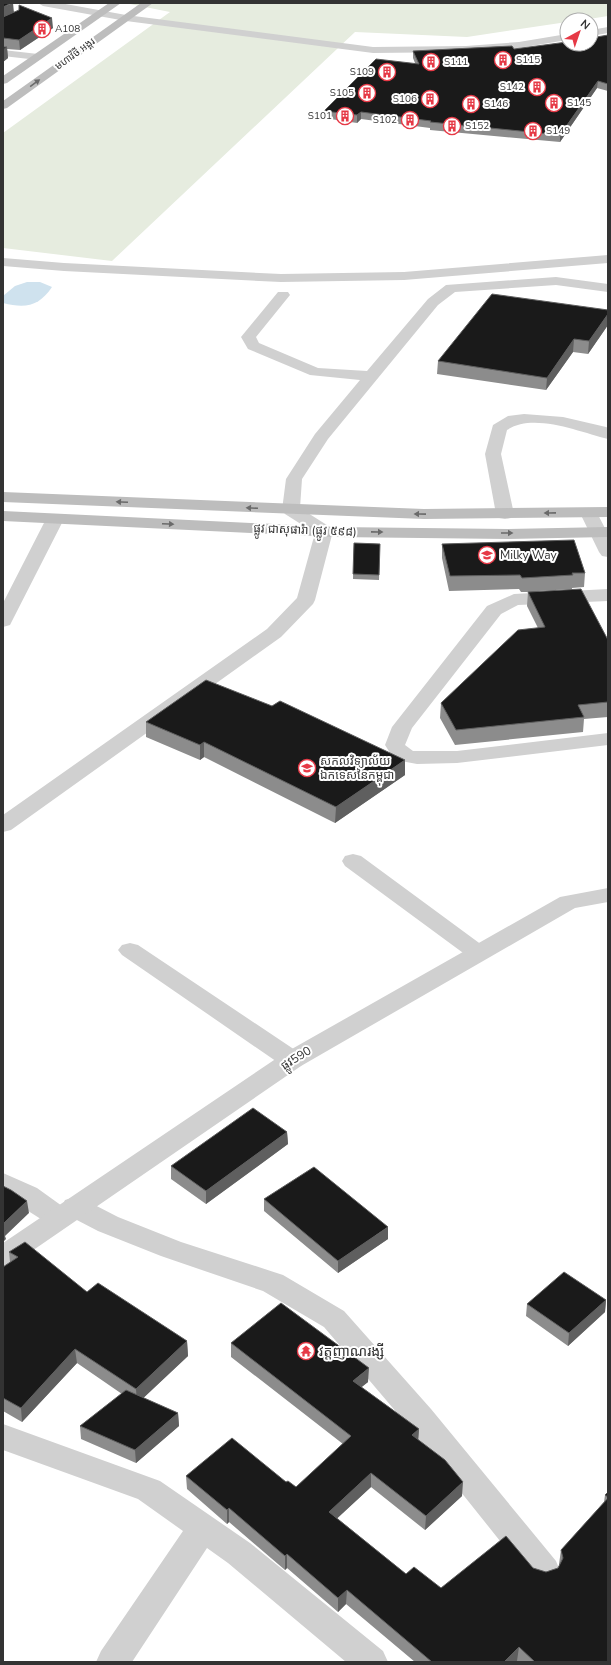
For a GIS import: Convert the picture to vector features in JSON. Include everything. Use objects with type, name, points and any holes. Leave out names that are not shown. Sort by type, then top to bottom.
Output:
[{"type":"main road","name":"មហាវិថី អង្គរ","points":[[3,81],[116,3]]},
{"type":"main road","name":"មហាវិថី អង្គរ","points":[[3,106],[148,3]]},
{"type":"main road","name":"ផ្លូវ ជាសុផារ៉ា (ផ្លូវ ៥៩៨)","points":[[3,497],[291,510],[505,514],[608,512]]},
{"type":"main road","name":"ផ្លូវ ជាសុផារ៉ា (ផ្លូវ ៥៩៨)","points":[[3,516],[324,531],[418,533],[603,532]]},
{"type":"street","points":[[43,3],[126,18],[373,50],[466,49],[519,45],[559,38]]},
{"type":"street","points":[[3,53],[34,59]]},
{"type":"street","points":[[3,58],[34,59]]},
{"type":"street","points":[[3,262],[140,272],[281,278],[404,276],[608,259]]},
{"type":"street","points":[[3,826],[274,633],[306,600],[324,531],[291,510],[294,479],[321,437],[370,376],[433,302],[451,288],[556,281],[608,288]]},
{"type":"street","points":[[284,295],[248,338],[253,346],[315,372],[370,376]]},
{"type":"street","points":[[505,514],[493,454],[499,428],[507,422],[518,419],[585,426],[608,434]]},
{"type":"street","points":[[589,513],[603,532],[608,552]]},
{"type":"street","points":[[3,621],[55,518]]},
{"type":"street","points":[[608,595],[514,600],[494,610],[402,727],[395,744],[399,752],[408,757],[417,758],[457,756],[608,739]]},
{"type":"street","points":[[353,861],[478,953]]},
{"type":"street","name":"ផ្លូវ590","points":[[3,1257],[292,1060],[568,902],[608,895]]},
{"type":"street","points":[[130,950],[292,1060]]},
{"type":"street","points":[[3,1183],[67,1213],[108,1224],[171,1248],[274,1283],[334,1319],[420,1418],[544,1571]]},
{"type":"street","points":[[3,1437],[149,1490],[239,1553],[371,1662]]},
{"type":"street","points":[[113,1662],[203,1528]]},
{"type":"shaded area","points":[[125,3],[608,3],[608,16],[599,17],[599,12],[559,12],[559,23],[467,37],[355,32],[112,261],[3,248],[3,133],[170,12]]},
{"type":"water","points":[[27,282],[40,282],[52,287],[37,302],[25,306],[3,303],[3,296],[15,286]]},
{"type":"building","points":[[3,3],[12,3],[3,7]]},
{"type":"building","points":[[19,5],[52,18],[19,40],[3,38],[3,17],[19,10]]},
{"type":"building","points":[[608,35],[608,84],[598,81],[560,135],[430,122],[431,121],[361,112],[357,115],[324,111],[376,59],[419,64],[413,51],[512,46],[514,49],[559,43],[559,52],[599,52],[599,37]]},
{"type":"building","points":[[492,294],[608,310],[608,314],[589,341],[574,339],[547,378],[438,361]]},
{"type":"building","points":[[574,540],[585,573],[522,578],[520,575],[450,576],[442,544]]},
{"type":"building","points":[[354,543],[380,544],[379,575],[353,574]]},
{"type":"building","points":[[581,589],[608,640],[608,702],[578,705],[584,717],[456,730],[441,703],[518,630],[545,627],[528,592]]},
{"type":"building","points":[[206,680],[272,706],[280,701],[405,760],[336,807],[204,742],[200,745],[146,722]]},
{"type":"building","points":[[253,1108],[287,1132],[206,1191],[171,1166]]},
{"type":"building","points":[[314,1167],[388,1227],[338,1261],[264,1199]]},
{"type":"building","points":[[3,1186],[27,1201],[3,1224]]},
{"type":"building","points":[[25,1242],[87,1292],[98,1283],[187,1341],[136,1389],[75,1349],[21,1408],[3,1398],[3,1267],[18,1257],[9,1252]]},
{"type":"building","points":[[564,1272],[606,1300],[569,1333],[527,1304]]},
{"type":"building","points":[[281,1303],[369,1368],[353,1381],[419,1429],[412,1435],[445,1460],[463,1482],[426,1516],[371,1473],[329,1512],[406,1574],[414,1567],[441,1588],[506,1536],[533,1568],[546,1572],[558,1568],[563,1558],[561,1550],[608,1498],[608,1662],[535,1662],[519,1647],[504,1662],[432,1662],[347,1590],[338,1598],[287,1554],[285,1556],[229,1508],[227,1510],[186,1476],[232,1438],[286,1482],[288,1481],[296,1487],[351,1436],[231,1343]]},
{"type":"building","points":[[126,1390],[178,1413],[135,1450],[80,1426]]},
{"type":"place","name":"A108","points":[[42,29]]},
{"type":"place","name":"S115","points":[[503,60]]},
{"type":"place","name":"S111","points":[[431,62]]},
{"type":"place","name":"S109","points":[[387,72]]},
{"type":"place","name":"S142","points":[[537,87]]},
{"type":"place","name":"S105","points":[[367,93]]},
{"type":"place","name":"S106","points":[[430,99]]},
{"type":"place","name":"S145","points":[[554,103]]},
{"type":"place","name":"S146","points":[[471,104]]},
{"type":"place","name":"S101","points":[[345,116]]},
{"type":"place","name":"S102","points":[[410,120]]},
{"type":"place","name":"S152","points":[[452,126]]},
{"type":"place","name":"S149","points":[[533,131]]},
{"type":"place","name":"Milky Way","points":[[487,555]]},
{"type":"place","name":"សកលវិទ្យាល័យ ឯកទេសនៃកម្ពុជា","points":[[307,768]]},
{"type":"place","name":"វត្តញាណរង្សី","points":[[306,1351]]}]
